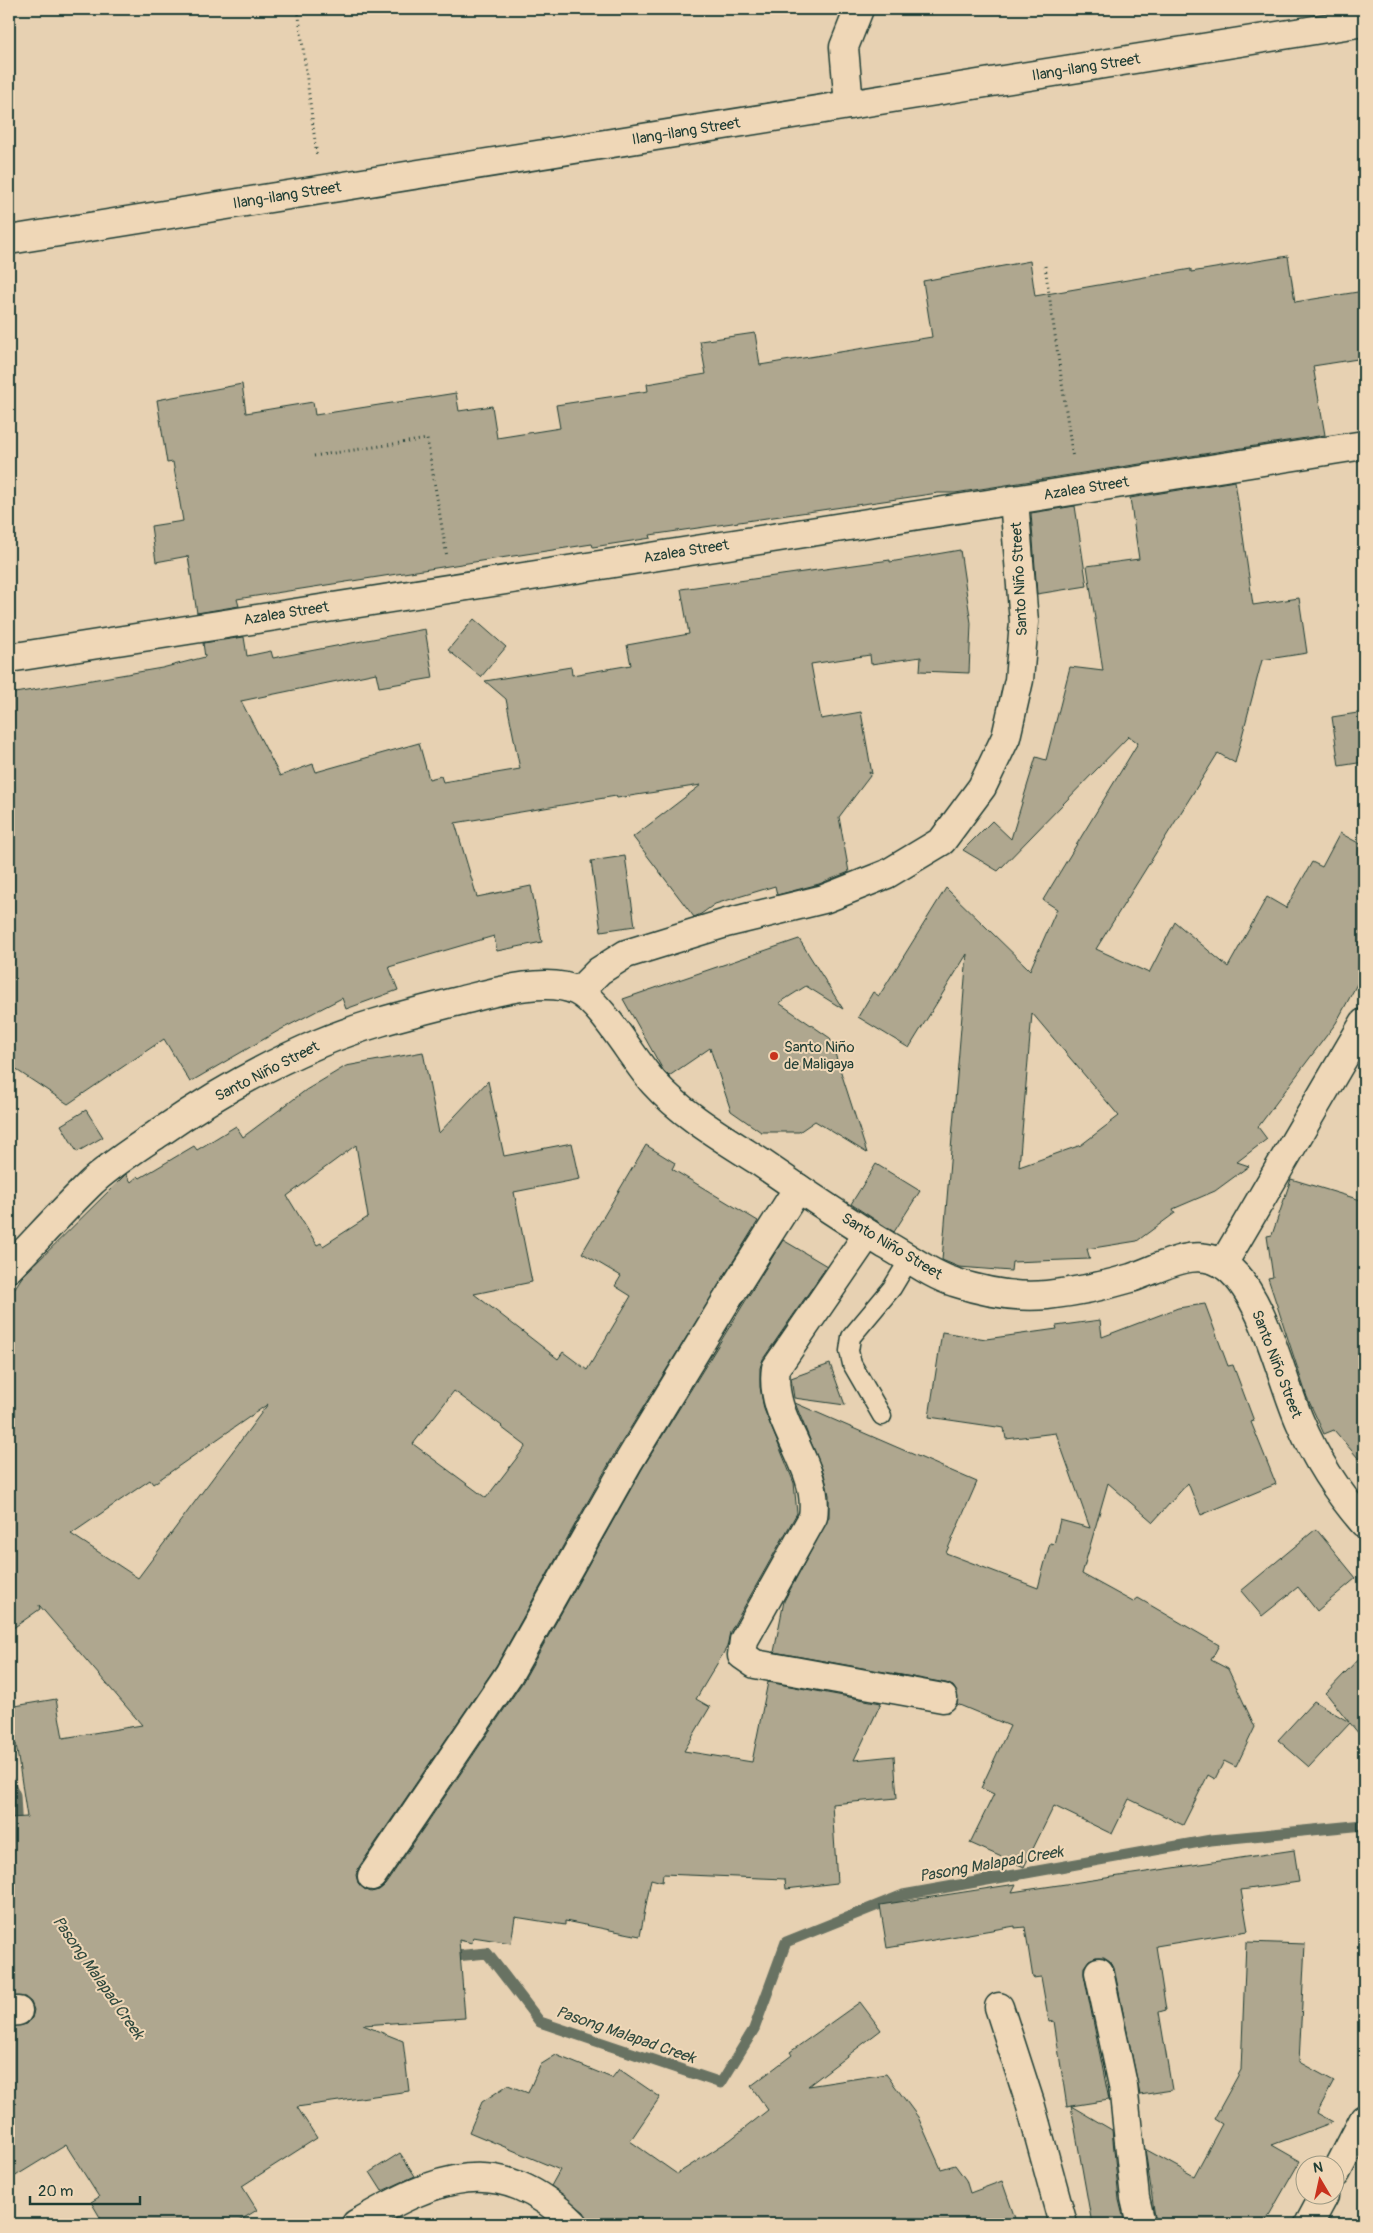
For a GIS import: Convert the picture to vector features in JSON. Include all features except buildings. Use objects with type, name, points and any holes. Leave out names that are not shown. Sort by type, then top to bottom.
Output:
[{"type":"street","points":[[850,105],[844,47],[859,9]]},
{"type":"street","name":"Ilang-ilang Street","points":[[9,240],[1364,22]]},
{"type":"street","name":"Azalea Street","points":[[9,658],[1364,445]]},
{"type":"street","name":"Santo Niño Street","points":[[579,992],[598,971],[626,954],[726,923],[824,899],[886,874],[942,841],[982,787],[1002,745],[1019,680],[1024,622],[1014,500]]},
{"type":"street","name":"Santo Niño Street","points":[[9,1268],[93,1181],[119,1159],[193,1109],[258,1073],[320,1043],[389,1018],[512,990],[554,984],[579,992],[601,1012],[655,1084],[689,1115],[868,1234],[949,1281],[1009,1296],[1047,1295],[1092,1288],[1131,1278],[1174,1260],[1197,1257],[1224,1264],[1240,1279],[1252,1302],[1267,1334],[1299,1420],[1319,1463],[1364,1523]]},
{"type":"street","points":[[1224,1264],[1364,1023]]},
{"type":"street","points":[[372,1876],[509,1674],[629,1462],[723,1306],[798,1188]]},
{"type":"street","points":[[868,1234],[776,1368],[773,1385],[816,1500],[813,1518],[744,1640],[742,1655],[755,1664],[943,1698]]},
{"type":"street","points":[[1100,1972],[1123,2084],[1135,2198],[1141,2224]]},
{"type":"street","points":[[999,2007],[1030,2103],[1063,2224]]},
{"type":"street","points":[[1345,2156],[1364,2119]]},
{"type":"street","points":[[356,2224],[400,2198],[439,2183],[485,2176],[514,2182],[543,2197],[574,2224]]},
{"type":"street","points":[[1309,2224],[1319,2206]]},
{"type":"lane","points":[[882,1416],[852,1364],[849,1351],[851,1337],[892,1288],[910,1258]]},
{"type":"path","points":[[298,9],[322,190]]},
{"type":"path","points":[[1045,266],[1078,489]]},
{"type":"path","points":[[314,456],[427,439],[452,587]]},
{"type":"waterway","name":"Pasong Malapad Creek","points":[[9,1782],[15,1795],[17,1833]]},
{"type":"waterway","name":"Pasong Malapad Creek","points":[[445,1957],[487,1953],[540,2022],[721,2083],[754,2029],[786,1942],[903,1895],[1211,1840],[1364,1825]]},
{"type":"place","name":"Santo Niño de Maligaya","points":[[774,1056]]}]
